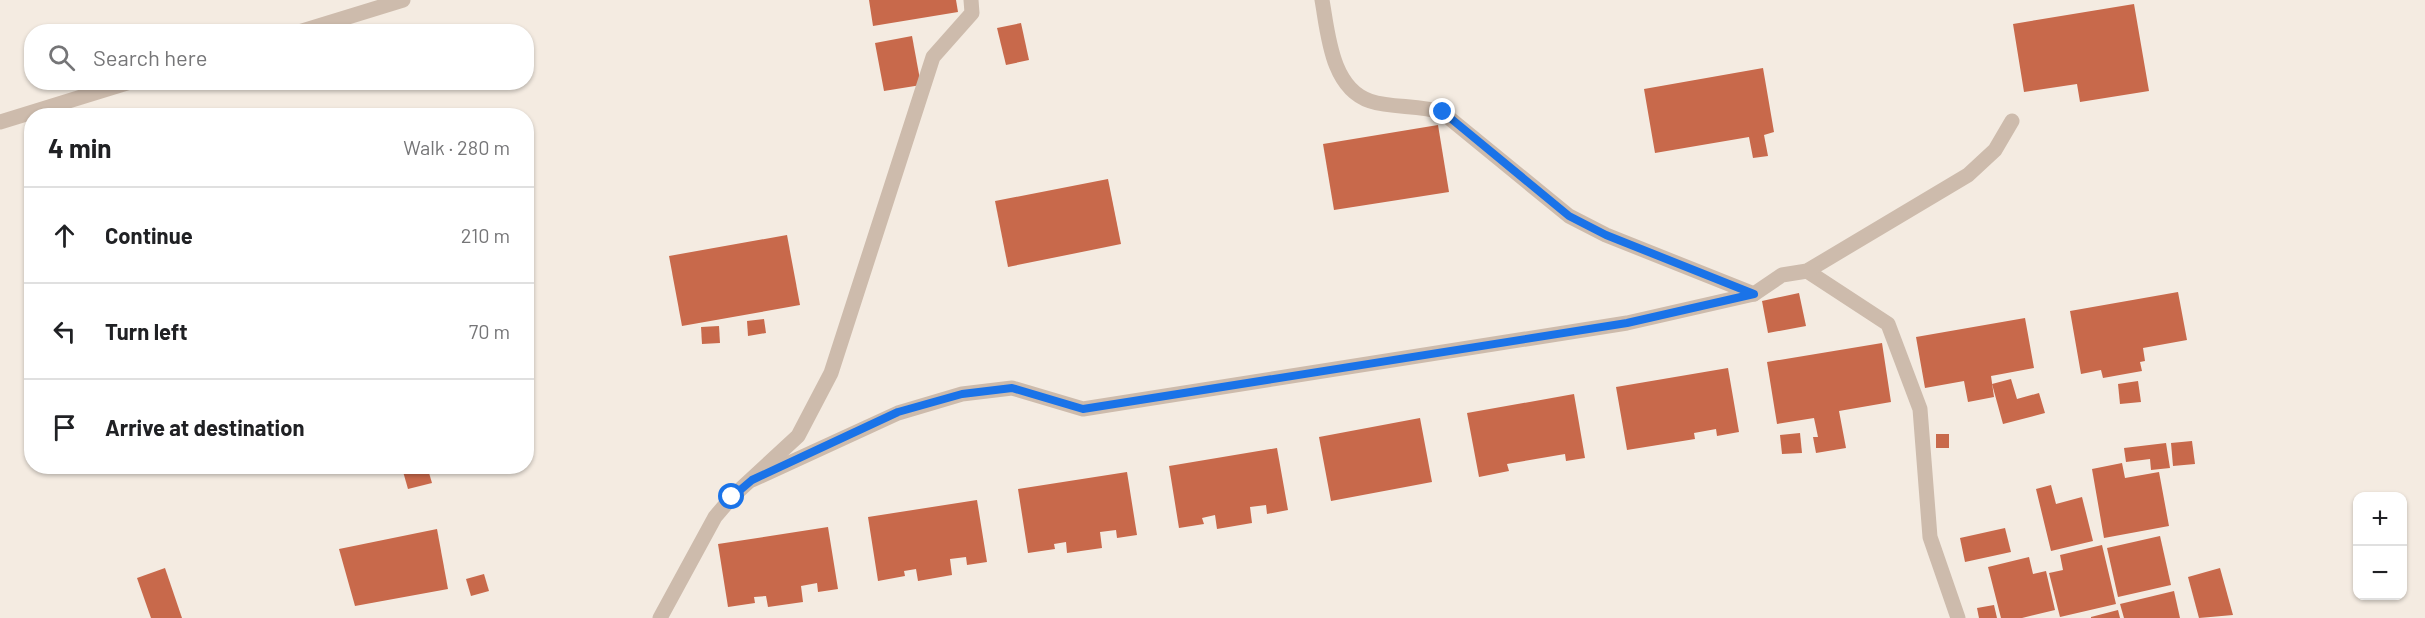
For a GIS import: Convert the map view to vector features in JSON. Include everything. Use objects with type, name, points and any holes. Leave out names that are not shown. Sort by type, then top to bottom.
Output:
[{"type":"street","points":[[325,24],[403,0]]},
{"type":"street","points":[[660,618],[715,516],[798,436],[831,373],[933,57],[972,13],[971,0]]},
{"type":"street","points":[[1322,0],[1332,53],[1339,70],[1350,87],[1368,101],[1428,107],[1443,112],[1569,216],[1606,235],[1754,294]]},
{"type":"street","points":[[46,108],[104,90]]},
{"type":"street","points":[[0,122],[24,115]]},
{"type":"street","points":[[752,480],[898,412],[984,389],[1012,388],[1083,409],[1627,323],[1754,294],[1782,275],[1807,271],[1968,175],[1995,150],[2012,121]]},
{"type":"street","points":[[1807,271],[1888,324],[1920,409],[1930,537],[1958,618]]},
{"type":"building","points":[[869,0],[956,0],[958,12],[873,26]]},
{"type":"building","points":[[2134,4],[2149,91],[2080,102],[2077,84],[2024,92],[2013,24]]},
{"type":"building","points":[[1021,23],[1029,60],[1006,65],[997,28]]},
{"type":"building","points":[[912,36],[921,85],[884,91],[875,43]]},
{"type":"building","points":[[1763,68],[1774,132],[1764,135],[1768,156],[1753,158],[1749,137],[1655,153],[1644,89]]},
{"type":"building","points":[[1438,125],[1449,192],[1334,210],[1323,144]]},
{"type":"building","points":[[1108,179],[1121,244],[1008,267],[995,201]]},
{"type":"building","points":[[787,235],[800,305],[682,326],[669,256]]},
{"type":"building","points":[[2178,292],[2187,340],[2143,348],[2145,361],[2140,362],[2142,371],[2103,378],[2101,370],[2081,374],[2070,311]]},
{"type":"building","points":[[1799,293],[1806,326],[1768,333],[1762,301]]},
{"type":"building","points":[[2025,318],[2034,368],[1991,376],[1994,397],[1968,402],[1964,381],[1925,388],[1916,337]]},
{"type":"building","points":[[764,319],[766,333],[748,336],[747,321]]},
{"type":"building","points":[[719,326],[720,343],[702,344],[701,327]]},
{"type":"building","points":[[1882,343],[1891,402],[1839,411],[1846,448],[1816,453],[1813,437],[1818,437],[1814,418],[1777,424],[1767,362]]},
{"type":"building","points":[[1728,368],[1739,432],[1717,436],[1716,429],[1694,433],[1695,439],[1627,450],[1616,387]]},
{"type":"building","points":[[2011,379],[2017,399],[2039,393],[2045,413],[2003,424],[1992,384]]},
{"type":"building","points":[[2138,381],[2141,402],[2120,404],[2118,384]]},
{"type":"building","points":[[1574,394],[1585,458],[1566,461],[1565,454],[1507,464],[1509,471],[1479,477],[1467,413]]},
{"type":"building","points":[[1420,418],[1432,482],[1331,501],[1319,437]]},
{"type":"building","points":[[1800,433],[1802,453],[1782,454],[1780,435]]},
{"type":"building","points":[[1936,434],[1949,434],[1949,448],[1936,448]]},
{"type":"building","points":[[2192,441],[2195,464],[2173,466],[2171,443]]},
{"type":"building","points":[[2166,443],[2170,468],[2151,470],[2150,459],[2126,462],[2124,448]]},
{"type":"building","points":[[1277,448],[1288,510],[1267,514],[1266,505],[1250,507],[1252,523],[1217,529],[1215,515],[1202,518],[1204,524],[1179,528],[1169,466]]},
{"type":"building","points":[[2122,463],[2125,478],[2159,472],[2169,526],[2104,538],[2092,469]]},
{"type":"building","points":[[1127,472],[1137,535],[1117,538],[1116,530],[1100,532],[1102,548],[1067,553],[1066,542],[1054,544],[1055,549],[1028,553],[1018,489]]},
{"type":"building","points":[[404,474],[429,474],[432,483],[408,489]]},
{"type":"building","points":[[2051,485],[2056,504],[2082,497],[2093,541],[2051,551],[2036,489]]},
{"type":"building","points":[[977,500],[987,562],[967,565],[966,557],[950,559],[952,575],[918,581],[916,569],[904,571],[905,576],[878,581],[868,517]]},
{"type":"building","points":[[828,527],[838,589],[818,592],[817,583],[801,586],[803,602],[768,607],[766,596],[754,597],[755,603],[728,607],[718,544]]},
{"type":"building","points":[[2005,528],[2011,552],[1965,562],[1960,538]]},
{"type":"building","points":[[437,529],[448,589],[355,606],[339,549]]},
{"type":"building","points":[[2160,536],[2171,585],[2118,597],[2107,548]]},
{"type":"building","points":[[2102,545],[2116,604],[2060,617],[2049,573],[2063,570],[2060,555]]},
{"type":"building","points":[[2029,557],[2033,574],[2046,571],[2055,610],[2022,618],[2001,618],[1988,567]]},
{"type":"building","points":[[165,568],[182,618],[151,618],[137,578]]},
{"type":"building","points":[[2220,568],[2233,615],[2199,618],[2188,577]]},
{"type":"building","points":[[484,574],[489,591],[471,596],[466,579]]},
{"type":"building","points":[[2174,591],[2180,618],[2124,618],[2120,604]]},
{"type":"building","points":[[1994,605],[1997,618],[1979,618],[1977,608]]},
{"type":"building","points":[[2118,610],[2120,618],[2091,618],[2091,617]]},
{"type":"route","points":[[732,497],[752,480],[898,412],[984,389],[1012,388],[1083,409],[1627,323],[1754,294],[1606,235],[1569,216],[1443,112]]}]
